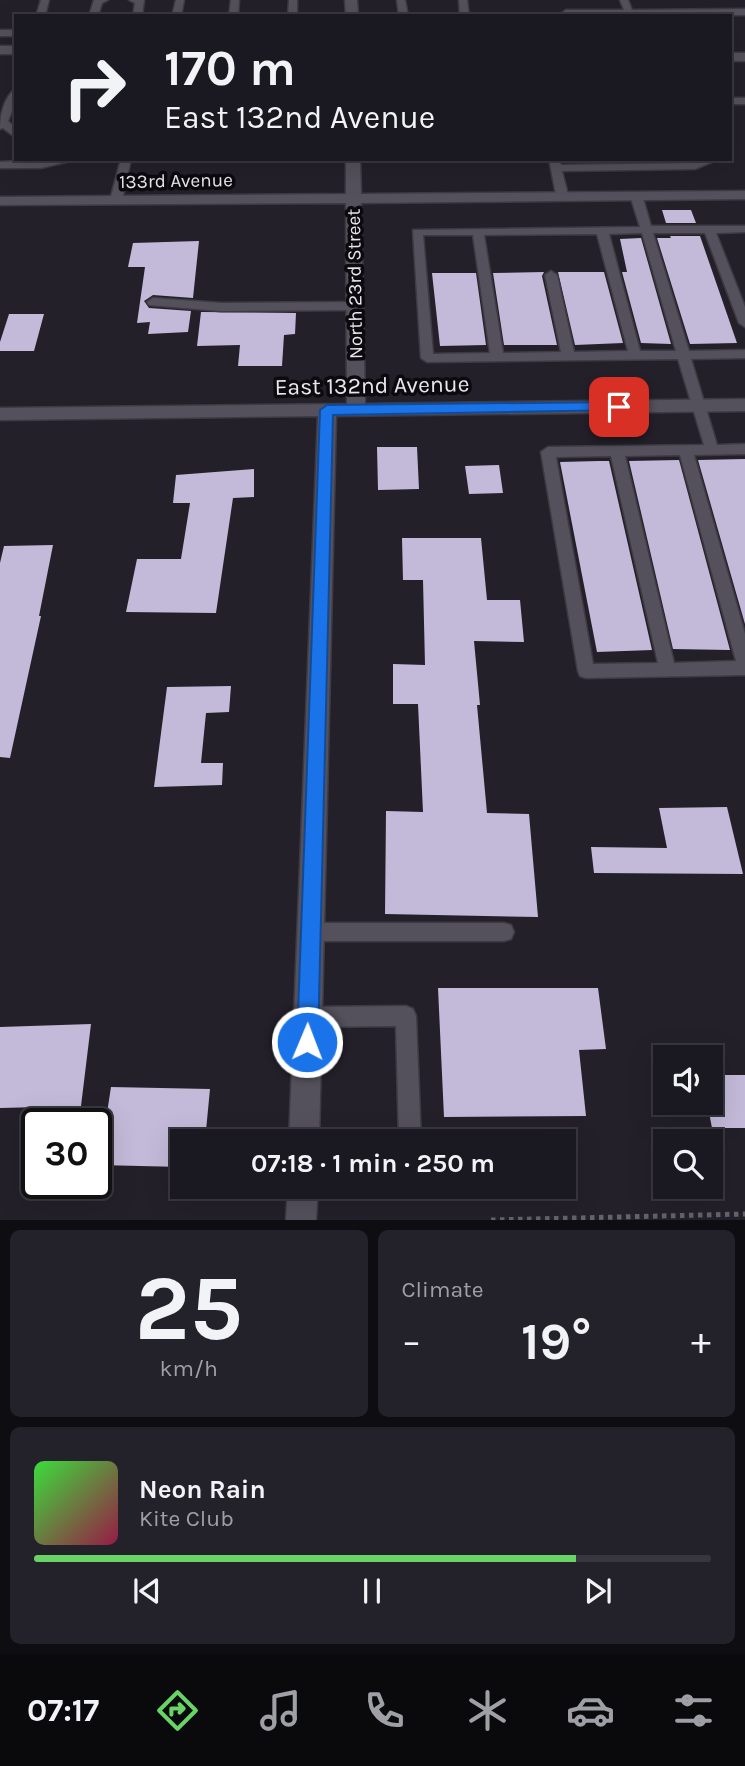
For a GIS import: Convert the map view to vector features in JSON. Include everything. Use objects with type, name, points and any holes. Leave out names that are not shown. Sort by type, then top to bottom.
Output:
[{"type":"street","name":"North 23rd Street","points":[[354,161],[356,409]]},
{"type":"street","name":"133rd Avenue","points":[[0,201],[745,195]]},
{"type":"street","name":"East 132nd Avenue","points":[[0,414],[745,405]]},
{"type":"street","points":[[304,1129],[327,410]]},
{"type":"street","points":[[302,1220],[303,1199]]},
{"type":"lane","points":[[94,14],[99,1],[104,0]]},
{"type":"lane","points":[[133,0],[140,1],[137,14]]},
{"type":"lane","points":[[624,0],[629,13]]},
{"type":"lane","points":[[670,0],[677,14],[745,12]]},
{"type":"lane","points":[[566,13],[644,14]]},
{"type":"lane","points":[[14,94],[2,119],[14,133]]},
{"type":"lane","points":[[0,165],[41,165],[63,161]]},
{"type":"lane","points":[[116,200],[126,161]]},
{"type":"lane","points":[[562,195],[555,164],[695,166],[709,161]]},
{"type":"lane","points":[[636,195],[712,450]]},
{"type":"lane","points":[[709,229],[745,323]]},
{"type":"lane","points":[[745,229],[417,232],[427,358],[745,354]]},
{"type":"lane","points":[[602,230],[635,355]]},
{"type":"lane","points":[[478,232],[497,357]]},
{"type":"lane","points":[[551,275],[568,356]]},
{"type":"lane","points":[[153,302],[209,306],[354,306]]},
{"type":"lane","points":[[686,450],[745,666],[586,671],[548,452],[745,449]]},
{"type":"lane","points":[[617,451],[668,670]]},
{"type":"lane","points":[[310,932],[504,932]]},
{"type":"lane","points":[[308,1017],[406,1016],[410,1129]]},
{"type":"path","points":[[491,1220],[745,1213]]},
{"type":"building","points":[[662,210],[691,210],[696,223],[666,223]]},
{"type":"building","points":[[670,236],[700,236],[737,343],[690,344],[657,238],[671,238]]},
{"type":"building","points":[[641,238],[671,344],[641,343],[622,272],[627,272],[620,239]]},
{"type":"building","points":[[199,241],[193,298],[153,295],[144,301],[149,308],[191,311],[188,332],[148,334],[150,322],[137,323],[145,267],[128,267],[133,243]]},
{"type":"building","points":[[544,272],[542,276],[557,345],[504,345],[493,273]]},
{"type":"building","points":[[558,272],[604,272],[623,343],[575,345]]},
{"type":"building","points":[[432,273],[476,273],[486,345],[440,346]]},
{"type":"building","points":[[201,312],[296,313],[295,334],[284,335],[282,366],[238,366],[240,345],[197,346]]},
{"type":"building","points":[[9,314],[44,314],[34,351],[0,351],[0,342]]},
{"type":"building","points":[[377,447],[417,447],[419,489],[378,490]]},
{"type":"building","points":[[745,459],[745,624],[698,460]]},
{"type":"building","points":[[679,460],[730,650],[673,649],[629,461]]},
{"type":"building","points":[[609,461],[652,650],[597,652],[560,462]]},
{"type":"building","points":[[499,465],[503,493],[469,494],[465,466]]},
{"type":"building","points":[[254,469],[254,497],[233,498],[216,613],[126,612],[137,559],[181,559],[190,503],[173,503],[176,475]]},
{"type":"building","points":[[402,538],[481,538],[487,600],[520,600],[524,642],[474,641],[480,705],[477,705],[487,813],[529,814],[538,917],[385,914],[386,811],[423,812],[418,704],[393,704],[393,664],[425,665],[423,580],[403,580]]},
{"type":"building","points":[[53,545],[41,616],[10,758],[0,757],[0,563],[4,546]]},
{"type":"building","points":[[231,686],[229,712],[206,713],[201,763],[223,763],[222,785],[154,787],[167,687]]},
{"type":"building","points":[[727,807],[743,874],[594,873],[591,847],[667,848],[659,808]]},
{"type":"building","points":[[438,988],[598,988],[606,1049],[579,1050],[586,1116],[444,1117]]},
{"type":"building","points":[[91,1024],[81,1106],[0,1108],[0,1027]]},
{"type":"building","points":[[723,1075],[745,1075],[745,1128],[712,1128],[710,1115],[723,1115]]},
{"type":"building","points":[[111,1087],[210,1089],[206,1129],[170,1129],[170,1167],[112,1165],[112,1108],[108,1108]]},
{"type":"route","points":[[307,1042],[327,410],[619,407]]}]
